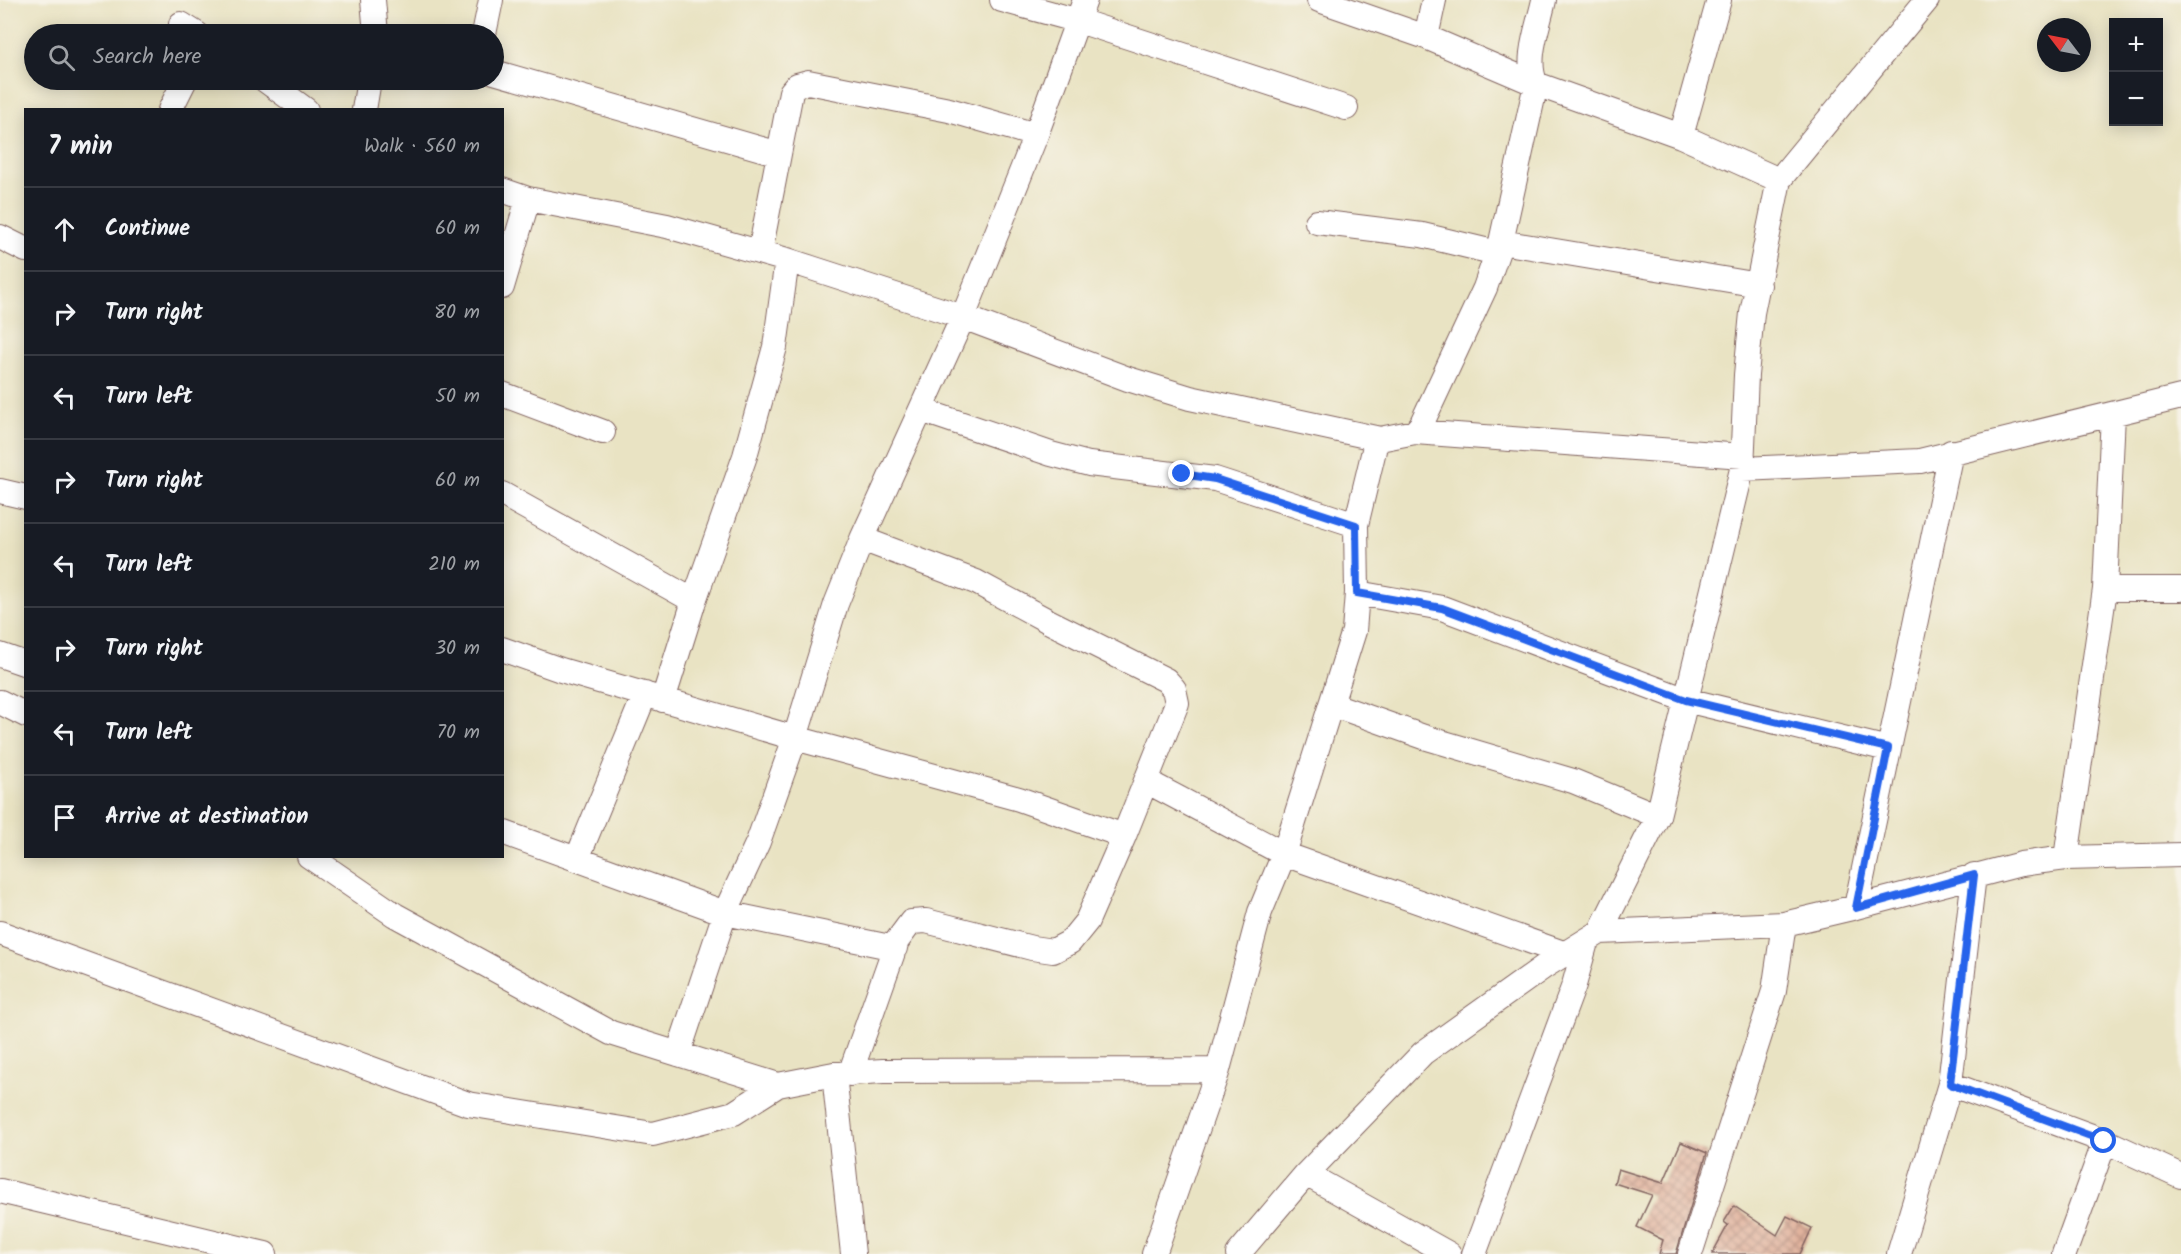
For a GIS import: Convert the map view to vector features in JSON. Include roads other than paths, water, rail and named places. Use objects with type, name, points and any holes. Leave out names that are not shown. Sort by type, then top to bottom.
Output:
[{"type":"street","points":[[373,0],[375,24]]},
{"type":"street","points":[[486,24],[491,0]]},
{"type":"street","points":[[1002,0],[1082,11],[1346,108]]},
{"type":"street","points":[[1320,0],[1426,37],[1536,84],[1681,136],[1779,180]]},
{"type":"street","points":[[1426,37],[1434,0]]},
{"type":"street","points":[[1415,432],[1455,354],[1485,288],[1499,248],[1536,84],[1531,74],[1544,0]]},
{"type":"street","points":[[1681,136],[1719,0]]},
{"type":"street","points":[[1474,1254],[1574,984],[1584,943],[1659,816],[1743,462],[1746,375],[1752,313],[1779,180],[1927,0]]},
{"type":"street","points":[[678,1054],[725,913],[758,842],[795,738],[836,603],[862,539],[963,317],[1036,135],[1082,11]]},
{"type":"street","points":[[504,75],[779,154]]},
{"type":"street","points":[[760,252],[791,92],[797,85],[808,82],[949,110],[1036,135]]},
{"type":"street","points":[[171,108],[180,90]]},
{"type":"street","points":[[275,90],[291,105]]},
{"type":"street","points":[[364,108],[367,90]]},
{"type":"street","points":[[504,191],[528,199],[667,226],[787,260],[963,317],[1128,379],[1190,398],[1380,440],[1415,432],[1743,462],[1920,461],[2181,397]]},
{"type":"street","points":[[504,280],[528,199]]},
{"type":"street","points":[[1317,222],[1422,235],[1758,285]]},
{"type":"street","points":[[0,237],[24,249]]},
{"type":"street","points":[[577,859],[654,697],[694,601],[745,456],[775,347],[787,260]]},
{"type":"street","points":[[504,395],[603,432]]},
{"type":"street","points":[[921,410],[1051,454],[1089,464],[1215,479],[1356,525]]},
{"type":"street","points":[[2066,858],[2105,589],[2113,414]]},
{"type":"street","points":[[1154,1254],[1218,1070],[1260,912],[1284,854],[1354,631],[1357,593],[1356,525],[1375,446],[1380,440]]},
{"type":"street","points":[[1856,908],[1951,452]]},
{"type":"street","points":[[0,491],[24,497]]},
{"type":"street","points":[[504,495],[694,601]]},
{"type":"street","points":[[853,1254],[842,1074],[895,948],[911,922],[926,921],[1053,951],[1070,942],[1088,921],[1177,703],[1174,689],[1166,680],[976,582],[862,539]]},
{"type":"street","points":[[2105,589],[2181,590]]},
{"type":"street","points":[[1357,593],[1442,608],[1686,700],[1888,748]]},
{"type":"street","points":[[504,650],[561,670],[795,738],[1019,799],[1124,836]]},
{"type":"street","points":[[0,655],[24,663]]},
{"type":"street","points":[[0,702],[24,714]]},
{"type":"street","points":[[1331,704],[1424,737],[1573,782],[1659,816]]},
{"type":"street","points":[[1146,781],[1284,854],[1584,943],[1784,924],[1856,908],[2021,864],[2066,858],[2181,855]]},
{"type":"street","points":[[504,833],[725,913],[895,948]]},
{"type":"street","points":[[312,858],[395,915],[611,1033],[778,1085]]},
{"type":"street","points":[[1899,1254],[1950,1084],[1974,875]]},
{"type":"street","points":[[1690,1254],[1774,991],[1784,924]]},
{"type":"street","points":[[0,933],[468,1104],[653,1134],[734,1113],[778,1085],[842,1074],[883,1071],[1218,1070]]},
{"type":"street","points":[[1238,1254],[1306,1173],[1423,1053],[1545,966],[1584,943]]},
{"type":"street","points":[[1950,1084],[2104,1141],[2181,1176]]},
{"type":"street","points":[[2064,1254],[2104,1141]]},
{"type":"street","points":[[1306,1173],[1449,1254]]},
{"type":"street","points":[[0,1191],[265,1254]]}]
